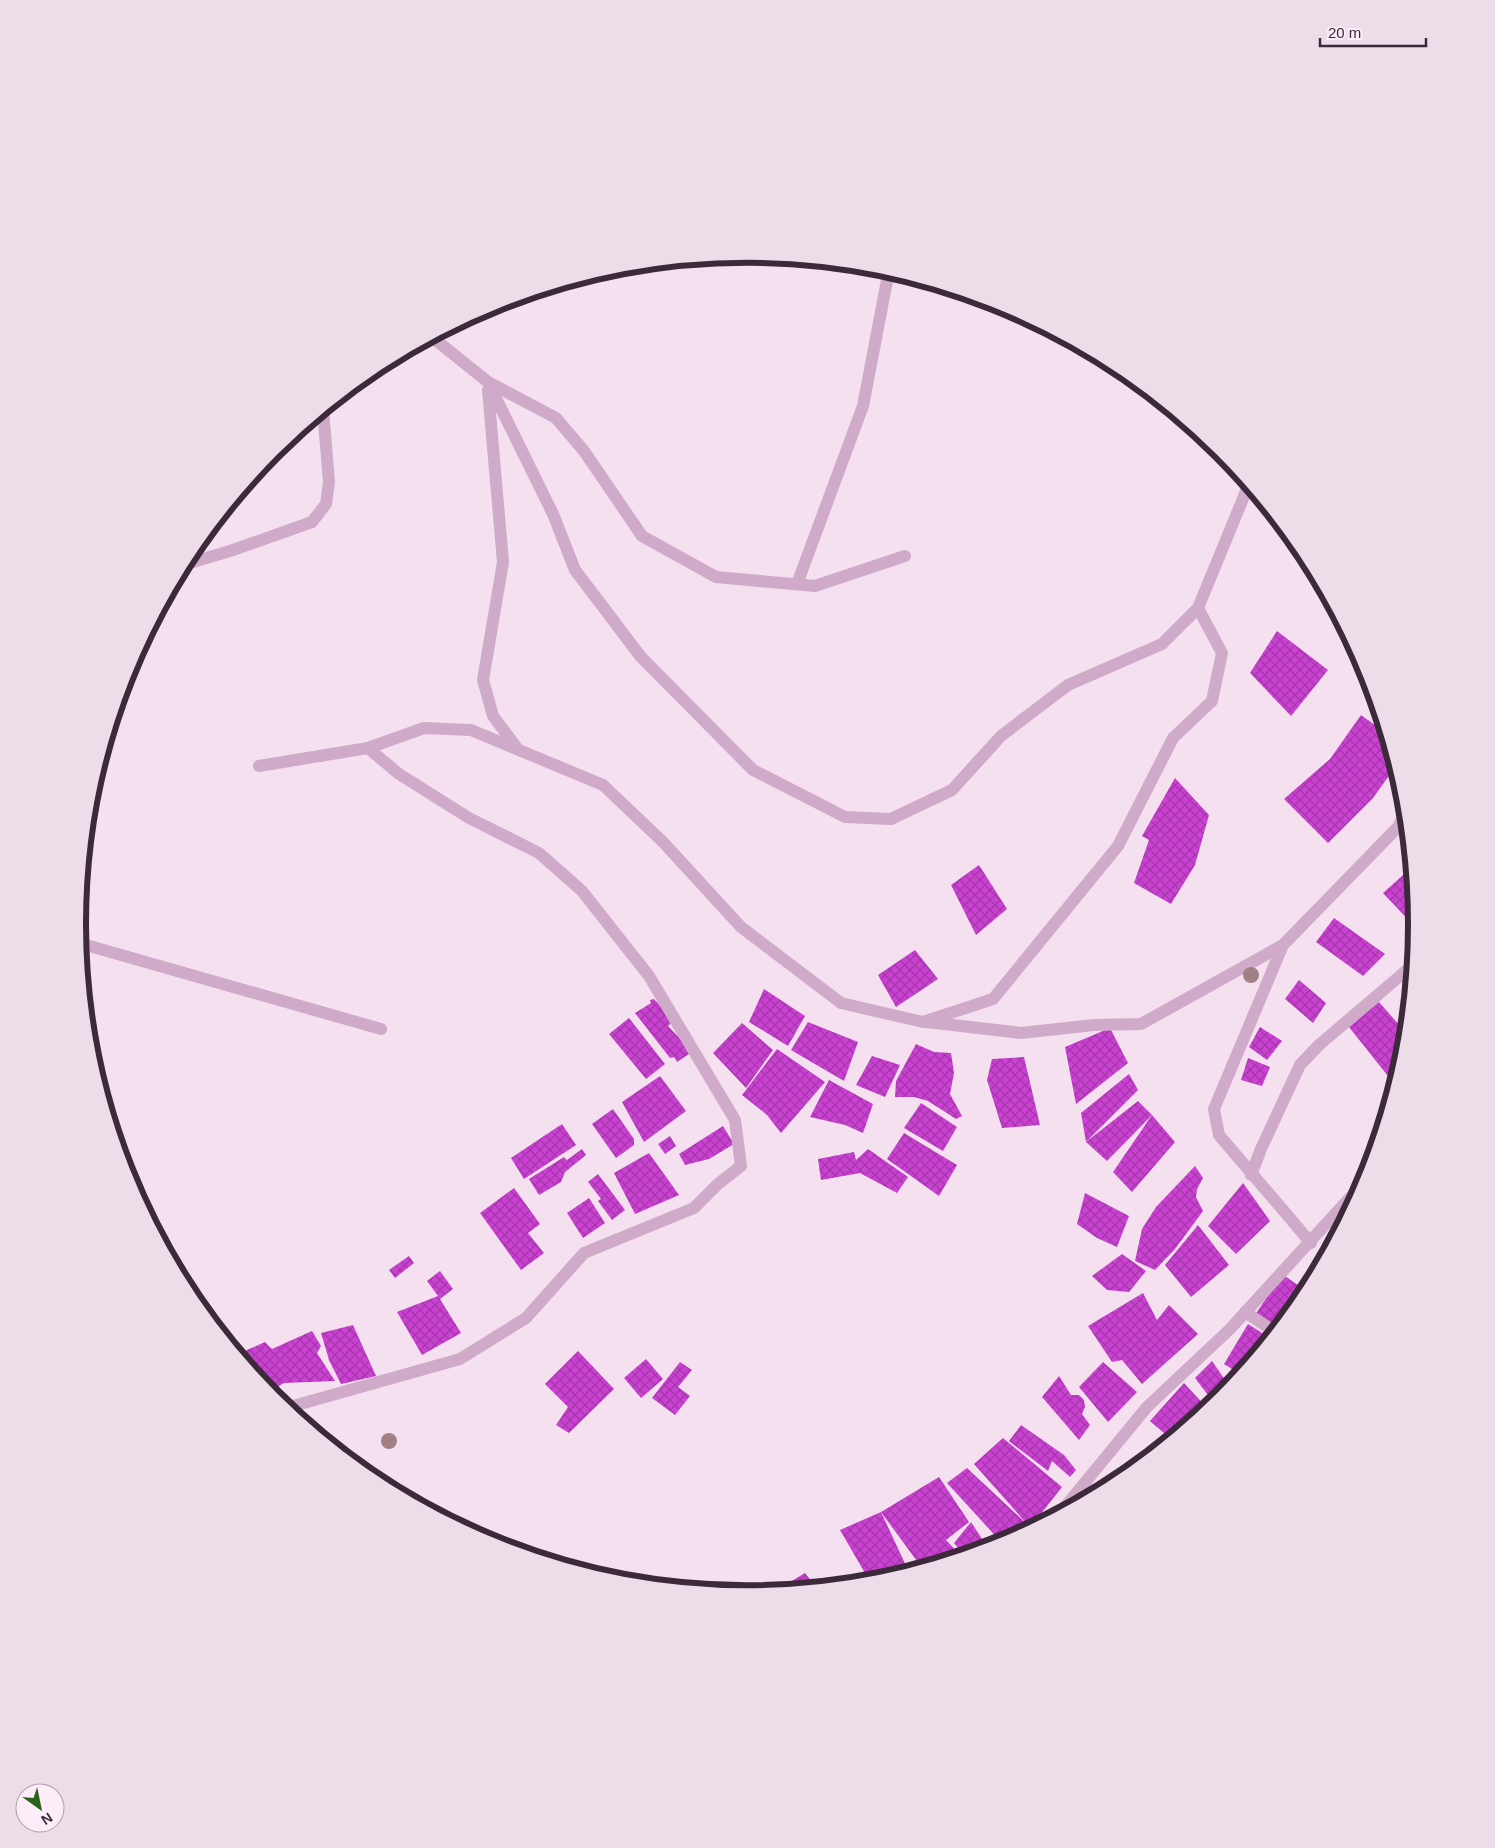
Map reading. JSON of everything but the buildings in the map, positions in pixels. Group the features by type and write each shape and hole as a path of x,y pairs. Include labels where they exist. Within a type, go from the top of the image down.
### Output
{"street":[{"path":"797,584 863,406 888,278"},
{"path":"437,341 488,382 556,418 584,451 642,536 716,577 815,586 905,556"},
{"path":"488,382 553,514 575,570 641,657 753,770 845,817 891,819 952,790 1001,736 1068,685 1162,644 1198,608 1247,490"},
{"path":"488,382 503,562 483,680 493,716 518,750"},
{"path":"195,562 312,522 326,504 329,482 324,417"},
{"path":"923,1022 993,999 1118,846 1173,738 1212,701 1222,654 1198,608"},
{"path":"259,766 368,748 424,728 471,730 603,785 663,842 741,927 841,1003 923,1022 1020,1033 1094,1025 1141,1024 1283,945 1398,827 1400,822"},
{"path":"295,1406 460,1360 526,1318 584,1253 694,1208 718,1184 741,1166 735,1120 649,976 582,890 539,854 468,818 399,774 368,748"},
{"path":"1283,945 1214,1109 1219,1135 1251,1175 1311,1243"},
{"path":"87,946 381,1029"},
{"path":"1251,1175 1260,1149 1300,1066 1319,1045 1407,970"},
{"path":"1070,1501 1148,1407 1230,1329 1347,1201"},
{"path":"1245,1312 1270,1329"}]}
